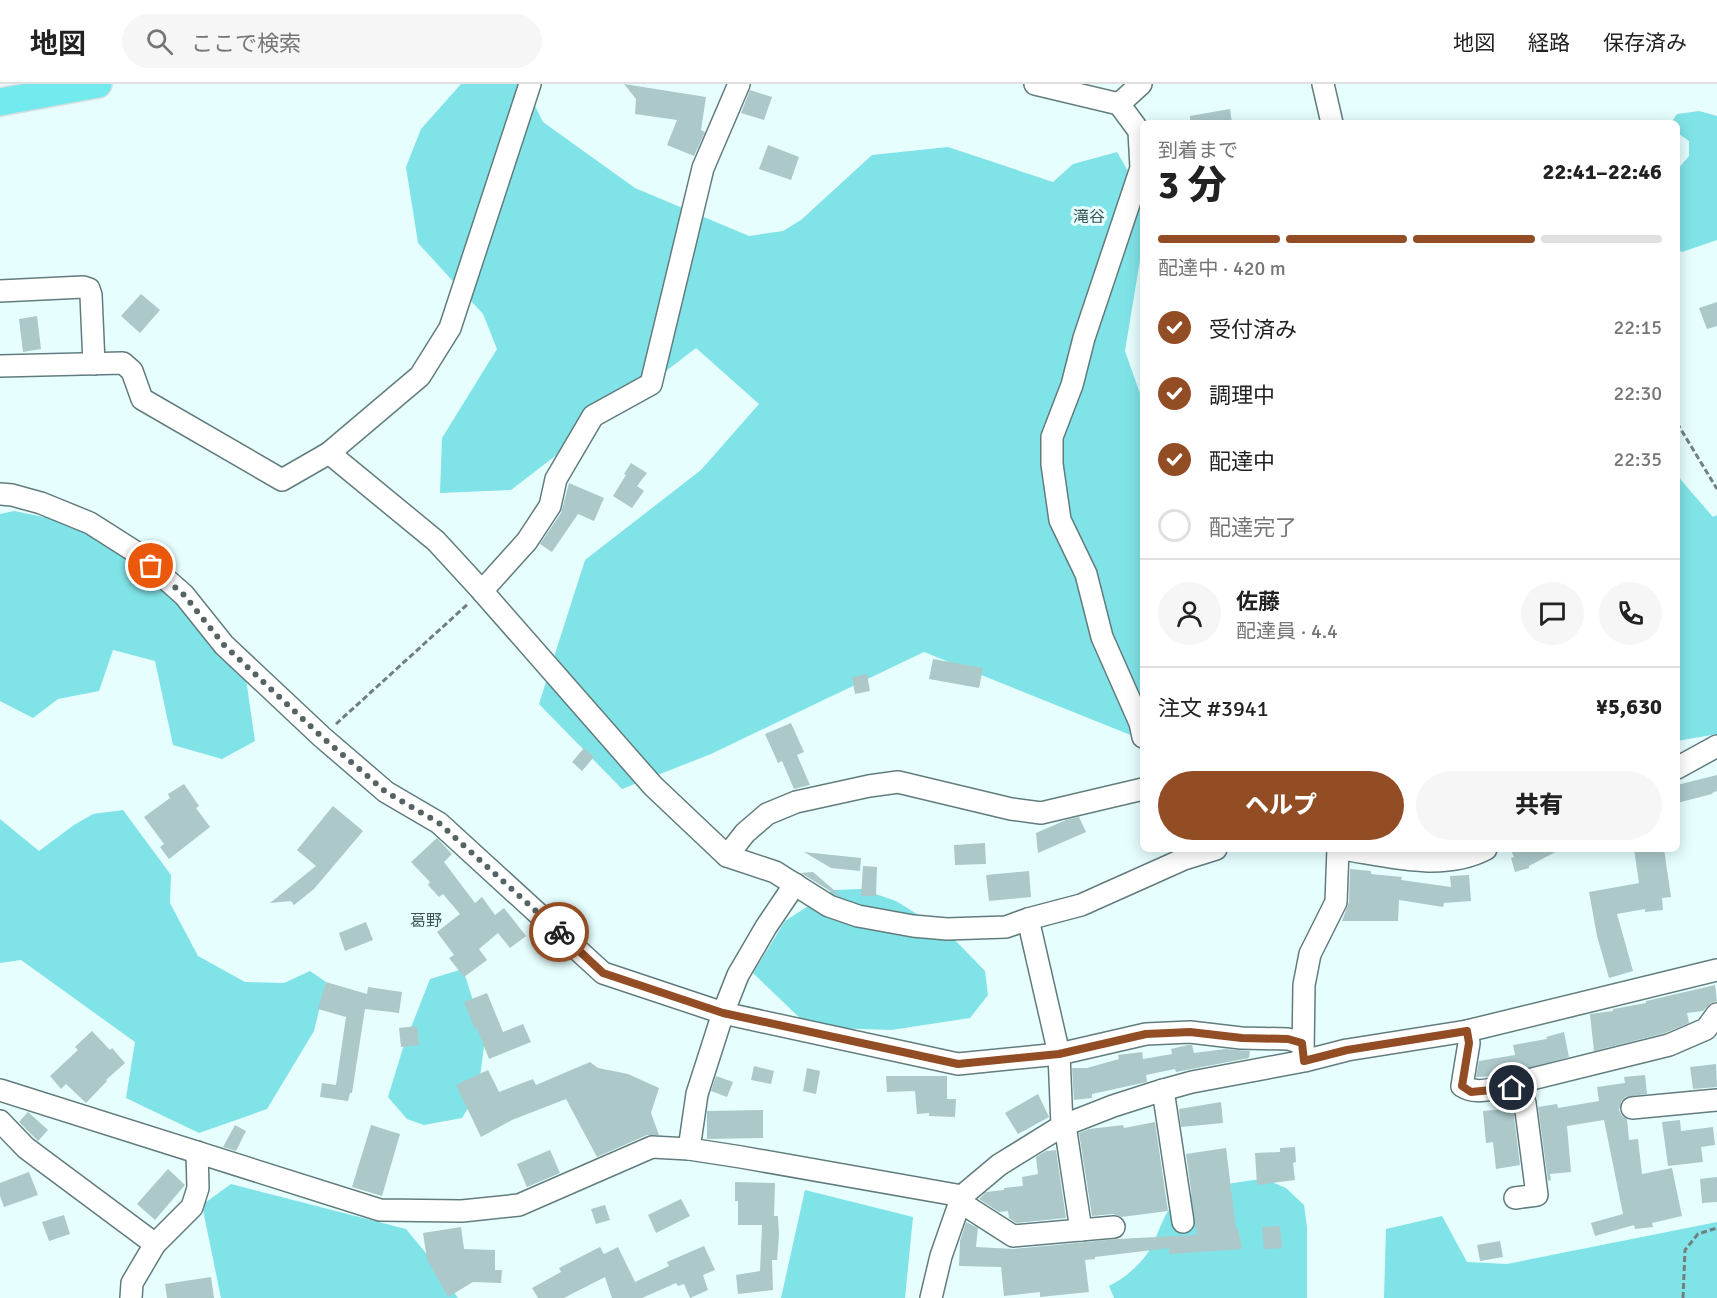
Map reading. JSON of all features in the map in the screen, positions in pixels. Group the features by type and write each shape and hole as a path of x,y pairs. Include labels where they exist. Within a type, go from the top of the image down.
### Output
{"main road":[{"path":"0,102 98,84"}],"street":[{"path":"0,366 123,363 132,371 142,399 282,480 329,453 420,376 450,328 530,84"},
{"path":"482,591 527,541 550,506 555,478 593,416 651,384 703,168 739,84"},
{"path":"1035,84 1119,104 1139,131 1140,143"},
{"path":"1119,104 1141,84"},
{"path":"1323,84 1331,120"},
{"path":"1140,174 1084,338 1072,385 1052,437 1060,520 1086,574 1102,637 1140,723"},
{"path":"0,291 83,287 89,289 94,364"},
{"path":"329,453 436,541 653,786 728,856 775,872 829,906 858,916 913,926 979,929 1006,927 1081,905 1192,852"},
{"path":"0,494 41,503 90,523 134,551 184,595 224,645 322,737 386,792 439,823 603,973 723,1013 958,1064 1059,1054 1157,1033 1190,1032 1242,1038 1288,1039 1303,1052"},
{"path":"1680,766 1717,746"},
{"path":"728,856 745,833 767,814 796,802 869,786 898,782 1000,807 1041,813 1140,790"},
{"path":"1303,1052 1304,985 1310,954 1336,902 1340,852"},
{"path":"1361,852 1441,861 1460,859 1478,852"},
{"path":"689,1149 697,1094 723,1013 738,975 795,884"},
{"path":"1028,919 1059,1054 1064,1126 1081,1230"},
{"path":"930,1298 941,1256 961,1199 999,1166 1064,1126 1113,1106 1163,1090 1303,1052 1347,1050 1467,1031 1717,969"},
{"path":"1467,1031 1469,1043 1462,1086 1471,1092 1512,1088 1520,1082 1669,1045 1706,1029 1717,1014"},
{"path":"1512,1088 1519,1093 1525,1103 1537,1195 1515,1198"},
{"path":"0,1090 380,1210 462,1211 519,1205 652,1147 689,1149 741,1157 961,1199 1013,1236 1114,1227"},
{"path":"1163,1090 1183,1222"},
{"path":"1632,1108 1717,1100"},
{"path":"0,1121 26,1148 155,1244"},
{"path":"131,1298 132,1283 155,1244 192,1208 198,1188 197,1152"}],"path":[{"path":"1680,428 1717,489"},
{"path":"322,737 482,591"},
{"path":"1683,1298 1685,1250 1698,1234 1717,1228"}],"shaded area":[{"path":"461,84 524,84 543,122 635,188 749,236 783,231 801,220 872,155 948,147 1053,182 1073,164 1117,152 1140,192 1140,260 1125,351 1140,394 1140,739 924,652 711,754 622,789 539,704 585,560 701,470 759,404 696,348 511,490 440,493 442,438 497,349 483,314 418,243 406,167 421,129"},
{"path":"1699,111 1717,116 1717,240 1682,252 1680,251 1680,166 1689,156 1689,141 1680,135 1680,120 1673,120 1677,114"},
{"path":"1680,478 1713,517 1717,515 1717,734 1680,740"},
{"path":"14,511 98,528 154,573 202,635 246,679 255,741 222,759 173,745 155,661 113,650 99,691 58,699 33,718 0,701 0,514"},
{"path":"123,810 171,875 170,903 198,956 245,982 284,983 310,971 326,982 314,1031 267,1109 199,1133 126,1098 135,1042 21,960 0,963 0,819 39,851 93,814"},
{"path":"861,889 896,901 949,934 985,971 988,995 970,1018 891,1030 833,1028 803,1021 753,973 785,921 833,890"},
{"path":"463,969 485,1039 478,1092 462,1118 424,1125 407,1119 388,1097 403,1048 430,979"},
{"path":"1265,1179 1286,1188 1304,1205 1307,1227 1307,1298 1114,1298 1109,1286 1120,1280 1143,1259 1167,1213 1177,1201 1214,1187"},
{"path":"231,1184 406,1229 458,1298 221,1298 202,1205"},
{"path":"805,1190 913,1217 905,1298 781,1298"},
{"path":"1442,1216 1467,1262 1507,1264 1717,1222 1717,1298 1384,1298 1386,1229"}],"building":[{"path":"624,84 706,97 701,130 705,132 694,156 667,145 677,120 635,114 636,99"},
{"path":"750,90 772,97 764,120 741,113"},
{"path":"1230,109 1232,120 1190,120 1190,116"},
{"path":"768,145 799,157 791,180 759,169"},
{"path":"141,294 160,310 140,333 121,316"},
{"path":"1717,302 1717,326 1707,329 1699,308"},
{"path":"37,316 41,349 23,352 19,319"},
{"path":"631,463 647,473 637,486 644,491 632,508 613,496"},
{"path":"569,483 604,498 594,521 578,514 552,552 540,544 561,513"},
{"path":"933,659 983,668 979,688 929,679"},
{"path":"867,674 870,691 855,694 852,677"},
{"path":"791,723 804,752 797,755 810,785 794,789 782,761 778,763 765,734"},
{"path":"584,748 594,757 582,771 572,762"},
{"path":"1717,775 1717,791 1680,802 1680,784"},
{"path":"184,784 199,806 196,808 210,827 169,859 160,847 164,844 144,817 170,798 168,794"},
{"path":"333,806 363,831 314,889 294,905 291,901 270,903 316,866 297,850"},
{"path":"1079,817 1086,832 1038,853 1036,833"},
{"path":"437,838 452,854 444,862 475,903 482,897 495,915 504,908 526,936 510,948 498,933 479,949 487,960 464,977 449,958 454,955 437,932 460,914 443,894 439,897 428,885 430,882 411,862"},
{"path":"985,843 986,864 955,865 954,845"},
{"path":"804,852 861,858 860,871 831,868"},
{"path":"1512,852 1555,852 1529,868 1515,872 1511,858 1514,857"},
{"path":"1634,852 1664,852 1671,897 1662,898 1663,910 1645,912 1645,909 1617,914 1633,971 1609,978 1597,936 1589,892 1639,883"},
{"path":"863,866 877,867 876,896 861,896"},
{"path":"1350,869 1402,877 1401,880 1451,887 1450,876 1469,875 1471,901 1444,903 1443,907 1399,900 1398,921 1342,921 1349,902"},
{"path":"1029,871 1031,897 989,901 986,875"},
{"path":"813,872 842,897 801,873"},
{"path":"366,922 373,940 345,951 339,933"},
{"path":"326,982 367,994 368,987 402,992 399,1013 365,1009 352,1093 348,1101 320,1097 322,1083 336,1085 346,1017 318,1009"},
{"path":"1715,985 1717,1001 1711,1003 1703,1011 1687,1013 1689,1023 1665,1033 1594,1051 1590,1014 1613,1011 1613,1009"},
{"path":"487,993 503,1032 523,1024 531,1042 489,1059 464,1002"},
{"path":"417,1026 419,1045 401,1047 399,1028"},
{"path":"92,1031 125,1063 86,1103 66,1084 61,1089 50,1076 78,1050 75,1047"},
{"path":"1564,1032 1569,1057 1500,1076 1476,1077 1479,1061 1515,1055 1513,1045 1547,1039 1546,1037"},
{"path":"1192,1045 1194,1053 1225,1049 1250,1051 1249,1058 1176,1072 1175,1069 1146,1075 1147,1082 1092,1094 1092,1098 1074,1100 1072,1068 1087,1068 1119,1059 1118,1055 1142,1052 1143,1059 1172,1054 1171,1049"},
{"path":"590,1062 598,1068 628,1074 659,1088 651,1113 659,1135 647,1135 597,1157 566,1099 512,1120 481,1137 456,1085 488,1070 499,1092 533,1079 536,1085"},
{"path":"1716,1064 1717,1087 1693,1089 1690,1067"},
{"path":"754,1066 774,1071 771,1084 751,1080"},
{"path":"807,1068 820,1071 816,1094 803,1091"},
{"path":"1645,1075 1647,1094 1625,1097 1619,1110 1627,1119 1629,1140 1638,1139 1642,1174 1672,1168 1682,1216 1652,1223 1653,1227 1635,1229 1634,1225 1595,1236 1591,1223 1623,1214 1604,1120 1567,1126 1571,1172 1550,1174 1551,1180 1548,1181 1538,1107 1557,1104 1558,1108 1599,1101 1597,1087 1625,1083 1624,1077"},
{"path":"716,1076 733,1082 727,1097 711,1091"},
{"path":"886,1076 947,1076 947,1099 956,1099 955,1117 929,1116 929,1113 917,1114 915,1091 887,1092"},
{"path":"1038,1094 1049,1117 1018,1134 1005,1113"},
{"path":"1221,1102 1223,1123 1181,1127 1179,1109"},
{"path":"1513,1108 1520,1165 1496,1169 1493,1142 1486,1143 1483,1111"},
{"path":"763,1110 763,1138 707,1139 707,1111"},
{"path":"28,1112 48,1130 38,1141 19,1122"},
{"path":"1680,1120 1681,1131 1713,1127 1715,1145 1701,1147 1703,1162 1668,1166 1662,1122"},
{"path":"1155,1122 1168,1211 1121,1217 1113,1214 1092,1216 1079,1133 1089,1129 1123,1125 1124,1128"},
{"path":"235,1125 246,1131 236,1151 223,1147"},
{"path":"371,1125 400,1134 382,1196 352,1187"},
{"path":"1295,1147 1296,1162 1293,1163 1295,1180 1257,1185 1255,1153 1280,1152 1280,1148"},
{"path":"1226,1148 1236,1229 1238,1229 1242,1249 1169,1254 1169,1248 1095,1257 1095,1259 1085,1260 1089,1292 1040,1297 1040,1292 1004,1296 1001,1267 959,1266 960,1241 966,1222 978,1228 976,1247 1014,1249 1117,1239 1197,1235 1186,1154"},
{"path":"550,1150 560,1173 527,1187 517,1164"},
{"path":"1056,1150 1066,1218 1016,1223 1009,1218 1008,1211 999,1212 979,1199 986,1192 1023,1186 1022,1177 1038,1174 1036,1157 1046,1151"},
{"path":"168,1169 185,1185 155,1220 137,1204"},
{"path":"29,1172 38,1195 4,1207 0,1196 0,1183"},
{"path":"1717,1177 1717,1202 1702,1203 1700,1179"},
{"path":"735,1182 775,1183 774,1216 778,1216 779,1235 777,1260 772,1260 773,1290 738,1294 736,1275 760,1271 762,1225 738,1225"},
{"path":"681,1199 690,1216 656,1233 648,1215"},
{"path":"605,1205 610,1220 596,1224 591,1209"},
{"path":"64,1215 70,1234 49,1241 42,1222"},
{"path":"1280,1226 1282,1248 1264,1249 1262,1227"},
{"path":"461,1227 464,1249 495,1250 495,1270 502,1270 501,1283 473,1282 448,1297 427,1259 423,1233"},
{"path":"1500,1241 1503,1257 1480,1261 1477,1245"},
{"path":"704,1246 715,1270 703,1275 708,1290 690,1298 684,1284 678,1286 676,1283 642,1298 612,1298 605,1277 564,1298 538,1298 532,1288 561,1272 559,1268 600,1247 604,1254 618,1247 635,1282 669,1266 667,1262"},
{"path":"211,1277 214,1298 167,1298 165,1284"}],"way so far":[{"path":"151,566 184,595 224,645 322,737 386,792 439,823 559,932"}],"district":[{"name":"滝谷","path":"1089,216"},
{"name":"葛野","path":"426,920"}],"route":[{"path":"559,932 603,973 723,1013 958,1064 1059,1054 1146,1034 1190,1032 1242,1038 1288,1039 1302,1043 1304,1061 1347,1050 1467,1031 1469,1043 1462,1086 1471,1092 1512,1088"}]}
